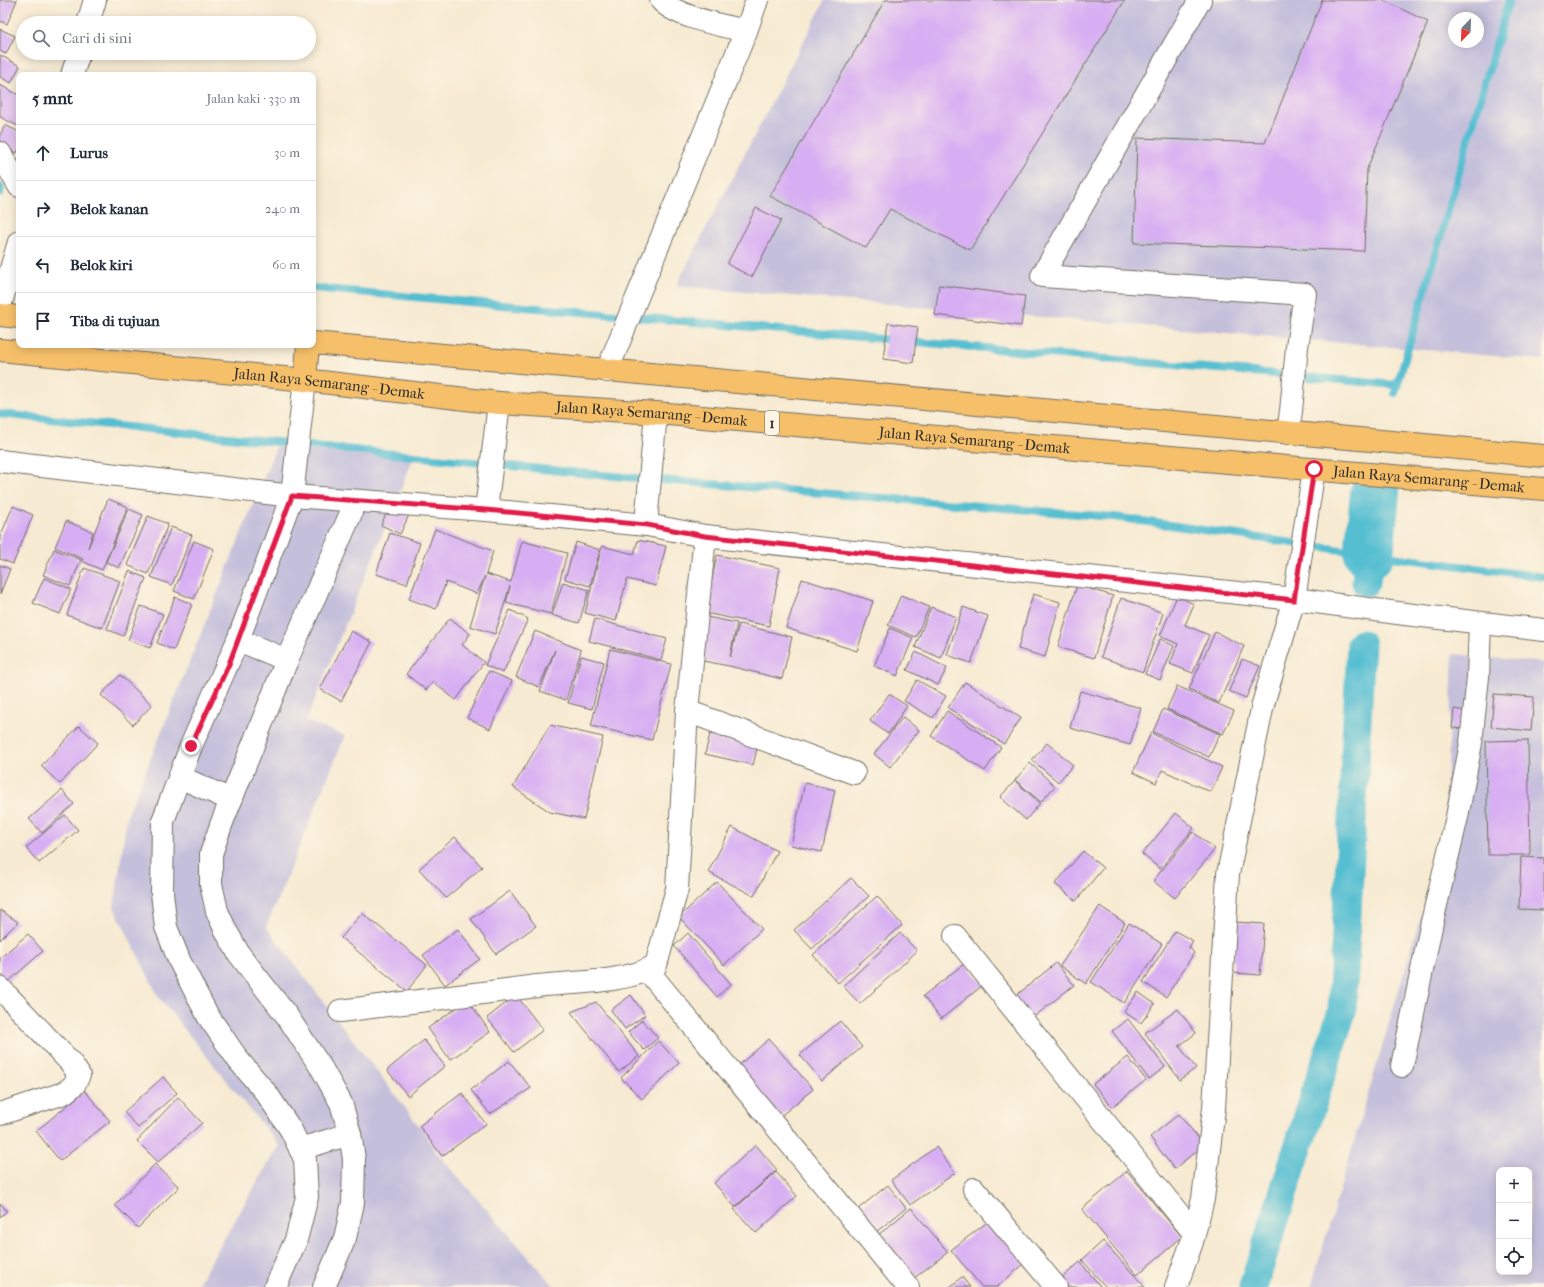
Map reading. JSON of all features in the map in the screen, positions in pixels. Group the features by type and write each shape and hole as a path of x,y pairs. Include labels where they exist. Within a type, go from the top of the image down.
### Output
{"highway":[{"path":"0,315 16,316"},
{"path":"316,343 1544,456"},
{"path":"304,389 308,348"},
{"name":"Jalan Raya Semarang - Demak","path":"0,350 304,389 498,411 656,413 1544,489"}],"street":[{"path":"90,16 95,0"},
{"path":"661,0 664,4 684,13 707,21 746,31"},
{"path":"607,371 746,31 757,0"},
{"path":"1200,0 1042,276 1305,294 1297,348 1292,411 1288,433"},
{"path":"73,72 77,60"},
{"path":"0,153 16,181"},
{"path":"0,306 16,252"},
{"path":"275,1287 296,1240 307,1197 305,1159 291,1130 267,1094 239,1061 208,1016 179,960 166,927 162,893 163,822 191,746 238,640 292,496 296,472 304,389"},
{"path":"486,500 498,411"},
{"path":"647,519 656,413"},
{"path":"0,463 292,496 486,500 647,519 705,536 1295,592 1480,623 1544,630"},
{"path":"1176,1287 1194,1233 1203,1199 1214,1108 1228,874 1263,704 1295,592 1314,469"},
{"path":"324,1287 345,1238 353,1203 354,1159 350,1134 341,1103 322,1069 287,1016 239,954 226,931 217,911 211,884 211,854 287,660 351,513"},
{"path":"340,1011 538,986 610,979 648,971 656,965 677,889 687,711 705,536"},
{"path":"1402,1066 1432,922 1457,817 1471,743 1478,677 1480,623"},
{"path":"238,640 287,660"},
{"path":"687,711 854,773"},
{"path":"180,777 231,800"},
{"path":"955,936 1194,1233"},
{"path":"648,971 908,1287"},
{"path":"0,988 71,1064 79,1075 74,1085 64,1093 0,1114"},
{"path":"300,1149 350,1134"},
{"path":"974,1190 1056,1287"}],"shaded area":[{"path":"825,0 1544,0 1544,360 676,286"},
{"path":"276,447 413,459 306,721 345,736 266,927 419,1126 436,1152 555,1287 196,1287 279,1145 159,998 114,907 127,817"},
{"path":"1453,654 1544,663 1544,1287 1311,1287 1445,834"}],"building":[{"path":"0,0 17,0 7,24 0,21"},
{"path":"885,0 1125,0 970,250 890,209 866,248 770,196"},
{"path":"1322,0 1383,0 1428,22 1367,169 1364,251 1134,243 1137,138 1265,143"},
{"path":"0,29 15,36 6,54 0,51"},
{"path":"0,55 20,66 11,83 0,77"},
{"path":"0,85 16,93 16,125 0,117"},
{"path":"5,125 16,130 16,153 0,145 0,135"},
{"path":"756,208 781,220 752,277 727,264"},
{"path":"939,285 1025,296 1021,326 935,315"},
{"path":"888,323 918,327 913,363 883,359"},
{"path":"108,499 128,507 102,570 82,561 83,559 55,547 66,521 93,532 88,548"},
{"path":"13,506 33,515 13,564 0,559 0,537"},
{"path":"389,507 409,515 400,534 381,525"},
{"path":"129,509 143,515 119,568 106,562"},
{"path":"148,516 168,524 148,574 127,565"},
{"path":"171,527 192,535 172,585 151,577"},
{"path":"435,529 493,551 486,574 511,582 522,541 567,553 551,614 506,603 510,586 495,634 470,626 485,576 477,594 446,582 436,609 409,599"},
{"path":"390,533 420,543 407,584 376,574"},
{"path":"638,540 666,546 656,586 627,579 616,621 585,613 602,546 634,554"},
{"path":"194,541 214,549 194,599 174,591"},
{"path":"576,542 600,550 590,586 565,579"},
{"path":"54,549 81,560 70,586 43,575"},
{"path":"717,555 780,568 769,626 705,613"},
{"path":"0,565 10,569 0,594"},
{"path":"84,568 120,581 102,628 67,615"},
{"path":"129,571 146,578 123,636 107,629"},
{"path":"44,578 71,589 60,614 33,603"},
{"path":"802,579 873,601 857,651 786,628"},
{"path":"563,582 589,590 579,623 552,615"},
{"path":"1077,585 1113,596 1094,658 1058,647"},
{"path":"1033,594 1060,602 1045,657 1018,649"},
{"path":"901,595 929,607 916,637 888,625"},
{"path":"1177,596 1194,604 1185,625 1209,635 1193,673 1170,664 1178,644 1160,636"},
{"path":"175,597 192,604 174,650 157,643"},
{"path":"1121,598 1163,613 1143,672 1101,657"},
{"path":"141,606 163,614 150,648 128,640"},
{"path":"931,607 956,617 941,658 915,647"},
{"path":"963,607 988,616 971,663 947,655"},
{"path":"510,610 528,619 503,673 485,665"},
{"path":"707,617 737,623 730,657 739,624 792,637 782,679 698,660"},
{"path":"450,618 470,634 462,645 484,662 456,700 433,682 426,690 406,674"},
{"path":"595,619 667,639 661,660 589,641"},
{"path":"890,628 913,638 897,676 874,666"},
{"path":"351,631 372,642 341,701 320,689"},
{"path":"535,631 581,650 566,700 540,691 555,650 539,687 516,677"},
{"path":"1215,632 1244,646 1219,703 1189,689"},
{"path":"1160,639 1174,646 1160,680 1145,674"},
{"path":"610,649 671,664 652,740 591,726"},
{"path":"916,652 947,668 938,685 907,670"},
{"path":"581,656 604,662 592,709 568,703"},
{"path":"1242,659 1260,666 1246,698 1229,691"},
{"path":"489,671 512,681 490,729 467,718"},
{"path":"120,675 152,705 133,725 101,695"},
{"path":"917,680 946,696 933,718 904,701"},
{"path":"965,682 1021,718 1004,744 948,708"},
{"path":"1177,686 1234,711 1223,734 1167,709"},
{"path":"1080,691 1141,708 1130,745 1070,728"},
{"path":"889,694 907,706 888,734 870,721"},
{"path":"1494,694 1534,697 1531,731 1491,727"},
{"path":"1163,709 1220,734 1209,757 1153,732"},
{"path":"1454,709 1465,711 1464,729 1452,728"},
{"path":"947,711 1001,747 985,771 931,736"},
{"path":"903,717 919,730 890,767 874,754"},
{"path":"550,725 603,737 584,819 550,812 513,787"},
{"path":"79,726 98,743 60,784 41,766"},
{"path":"1151,733 1222,767 1211,792 1162,770 1156,783 1133,772"},
{"path":"710,734 758,745 753,765 705,754"},
{"path":"1528,740 1530,855 1488,855 1486,741"},
{"path":"1047,743 1073,765 1058,782 1032,760"},
{"path":"1030,763 1055,786 1041,802 1015,780"},
{"path":"1015,781 1040,803 1026,820 1000,797"},
{"path":"805,783 835,790 822,852 791,845"},
{"path":"62,790 74,804 42,833 29,819"},
{"path":"1176,813 1194,828 1160,869 1142,854"},
{"path":"65,815 78,830 39,863 26,848"},
{"path":"732,827 777,851 754,896 708,872"},
{"path":"1193,832 1215,849 1175,898 1153,881"},
{"path":"455,837 482,867 446,898 419,869"},
{"path":"1083,851 1103,868 1076,901 1055,884"},
{"path":"1521,857 1544,858 1544,910 1519,909"},
{"path":"851,878 869,896 812,949 794,930"},
{"path":"717,882 762,929 724,965 679,917"},
{"path":"510,891 536,926 496,954 471,919"},
{"path":"877,896 902,925 838,983 813,955"},
{"path":"1100,906 1125,923 1086,984 1060,966"},
{"path":"0,910 18,922 0,940"},
{"path":"362,913 427,965 407,991 341,938"},
{"path":"1236,922 1264,924 1260,975 1233,973"},
{"path":"1129,923 1162,944 1124,1003 1091,982"},
{"path":"458,929 480,959 445,985 423,955"},
{"path":"1175,931 1193,941 1189,947 1194,953 1166,997 1143,982"},
{"path":"688,933 731,984 717,997 674,946"},
{"path":"900,933 917,951 860,1004 843,986"},
{"path":"28,934 43,951 8,982 0,973 0,958"},
{"path":"965,963 983,985 941,1019 923,996"},
{"path":"1056,963 1074,985 1030,1020 1012,999"},
{"path":"1138,992 1155,1004 1141,1023 1124,1012"},
{"path":"516,995 543,1030 514,1052 487,1018"},
{"path":"631,995 645,1015 625,1029 611,1010"},
{"path":"468,1000 490,1032 450,1060 428,1028"},
{"path":"596,1002 639,1056 619,1072 571,1012"},
{"path":"1178,1009 1196,1033 1179,1046 1196,1068 1180,1080 1145,1033"},
{"path":"1128,1019 1165,1067 1149,1079 1112,1031"},
{"path":"642,1020 658,1038 644,1050 628,1032"},
{"path":"840,1021 862,1047 822,1081 800,1055"},
{"path":"769,1039 813,1089 776,1120 733,1070"},
{"path":"424,1040 445,1066 408,1096 387,1070"},
{"path":"658,1041 679,1063 642,1099 621,1078"},
{"path":"1128,1057 1146,1080 1112,1107 1093,1084"},
{"path":"509,1061 531,1088 490,1114 471,1090"},
{"path":"163,1077 177,1093 138,1128 124,1112"},
{"path":"85,1091 110,1121 60,1161 36,1131"},
{"path":"462,1093 486,1124 442,1156 419,1126"},
{"path":"178,1097 202,1123 158,1162 137,1141"},
{"path":"1179,1114 1204,1145 1174,1169 1150,1137"},
{"path":"756,1145 777,1170 735,1207 714,1183"},
{"path":"936,1147 955,1173 910,1205 891,1180"},
{"path":"155,1164 179,1187 138,1228 115,1205"},
{"path":"1127,1171 1182,1237 1137,1275 1082,1209"},
{"path":"776,1172 797,1196 756,1233 734,1209"},
{"path":"888,1185 906,1208 871,1236 853,1213"},
{"path":"0,1203 7,1211 0,1217"},
{"path":"911,1208 948,1252 909,1282 872,1240"},
{"path":"990,1220 1025,1263 997,1287 982,1287 951,1250"},
{"path":"1103,1241 1145,1287 1106,1287 1082,1260"},
{"path":"1080,1262 1101,1287 1058,1287 1055,1284"},
{"path":"962,1277 970,1287 950,1287"}],"waterway":[{"path":"1395,393 1509,0"},
{"path":"0,186 0,193"},
{"path":"316,288 1397,385"},
{"path":"0,414 601,475 1114,517 1369,554 1544,577"},
{"path":"1369,554 1375,493"},
{"path":"1366,582 1369,554"},
{"path":"1253,1287 1342,1011 1361,644"}],"route":[{"path":"191,746 229,664 292,496 486,510 647,525 705,536 1294,600 1314,469"}]}
